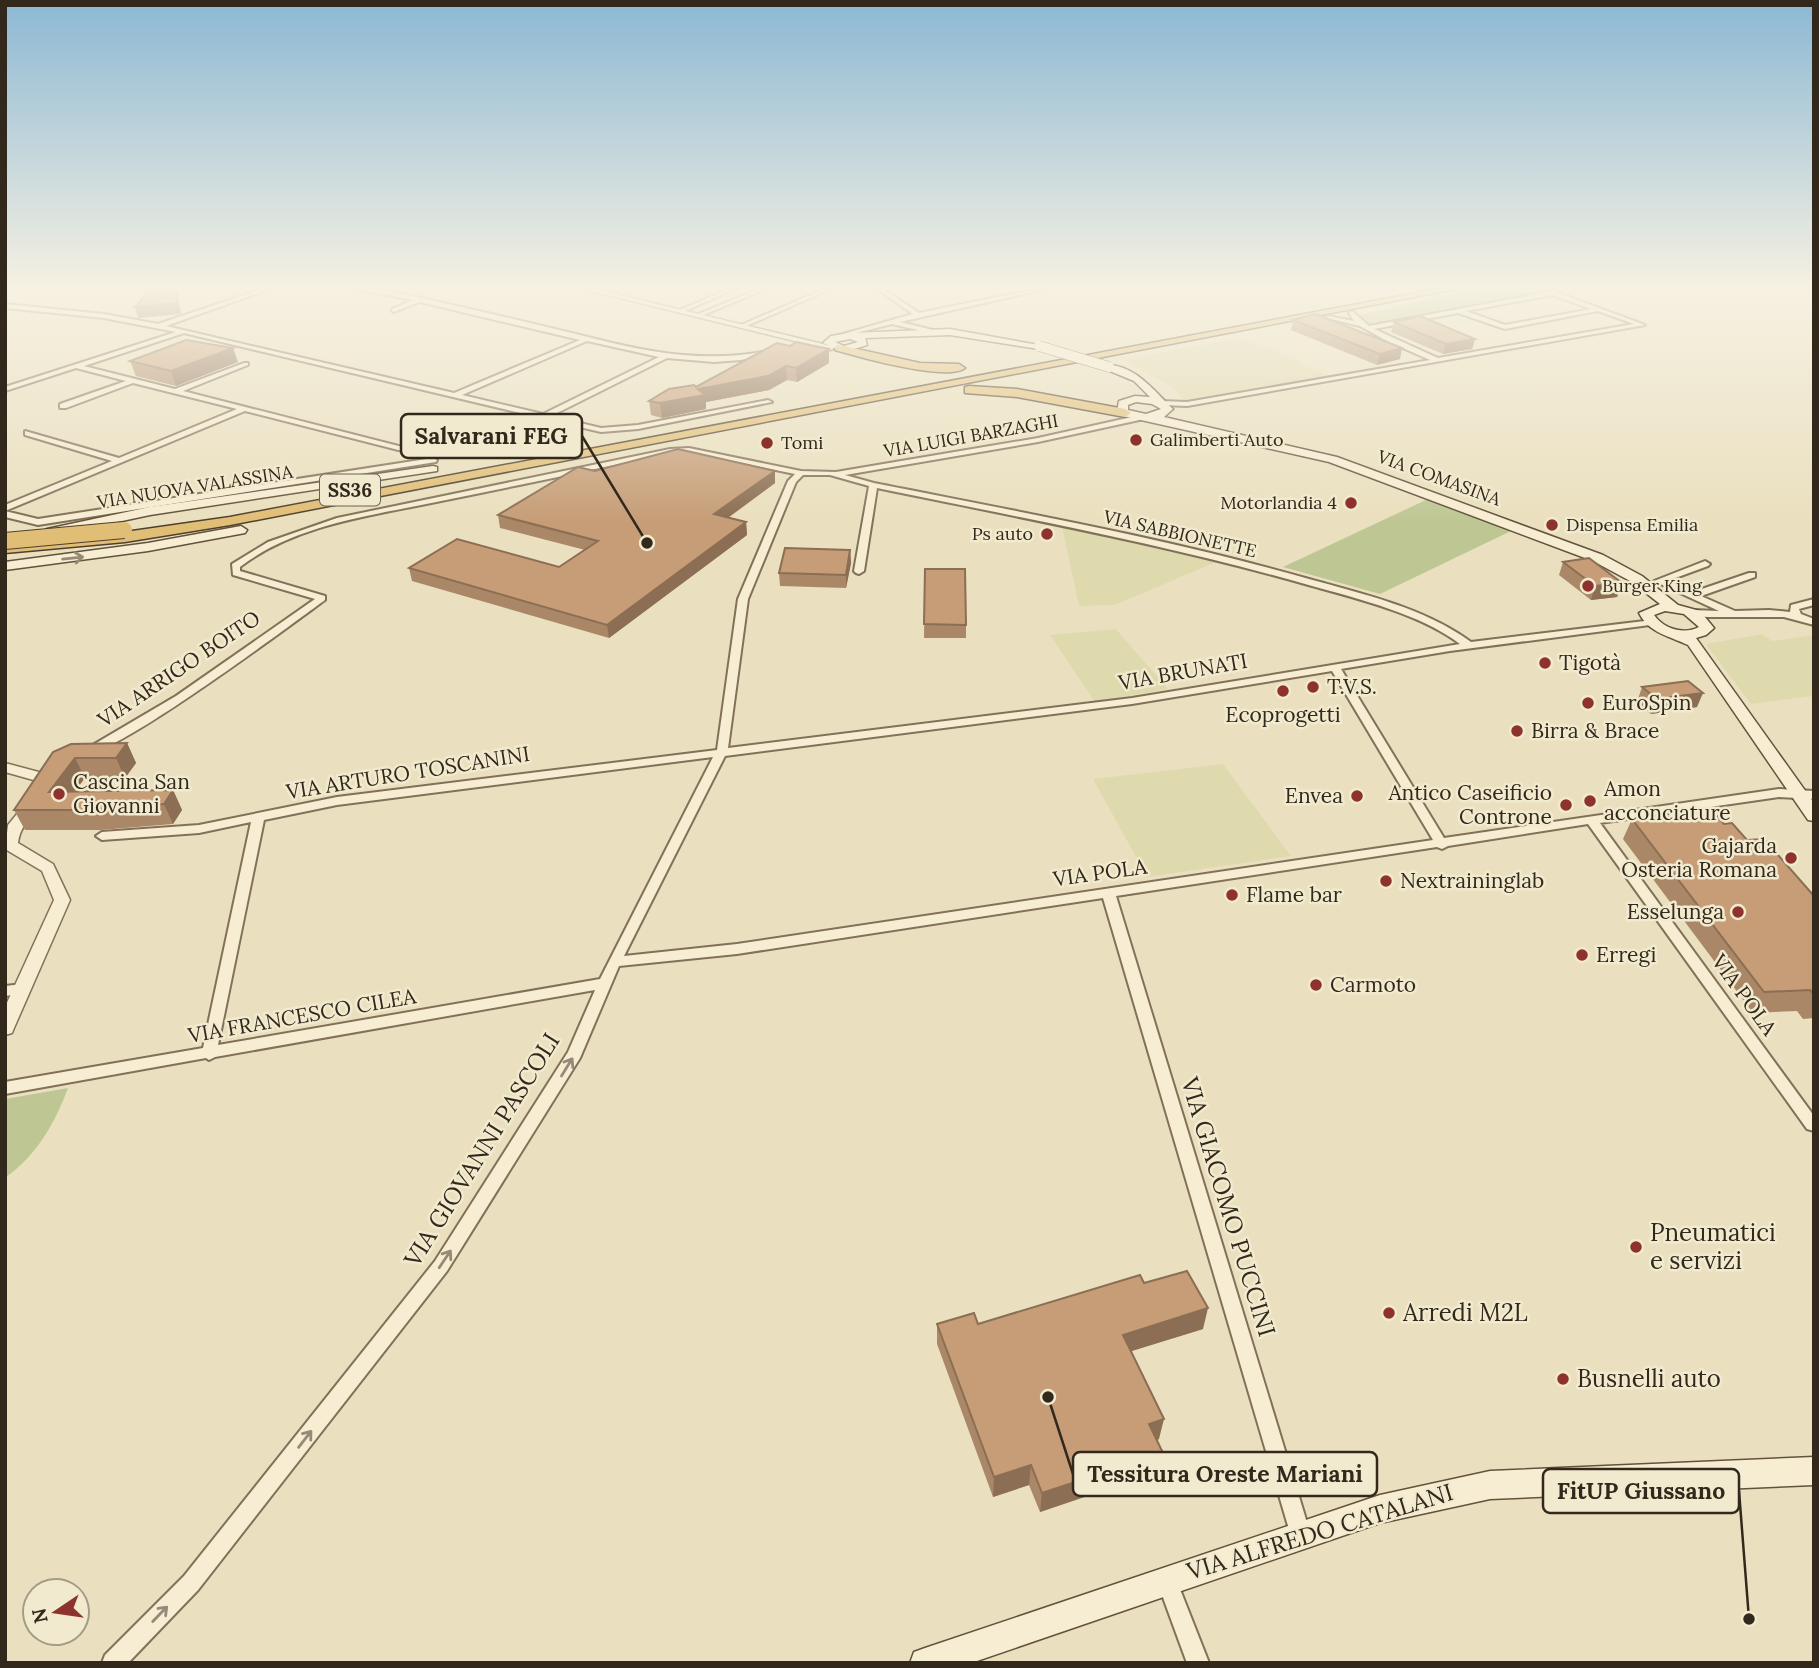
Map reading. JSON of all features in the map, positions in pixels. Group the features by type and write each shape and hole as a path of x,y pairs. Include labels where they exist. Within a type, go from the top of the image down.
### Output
{"highway":[{"path":"903,367 908,371 905,377 964,367"},
{"path":"922,367 959,368"},
{"name":"SS36","path":"241,530 688,425 997,367"},
{"name":"SS36","path":"5,544 124,530 727,426 1040,367"},
{"path":"727,426 1018,378"},
{"path":"950,391 986,390 1125,410"},
{"path":"688,425 835,391"},
{"name":"SS36","path":"433,469 569,452"},
{"name":"SS36","path":"5,544 41,546 178,530 569,452"}],"main road":[{"path":"1108,367 1138,379 1144,390 1125,410"},
{"name":"VIA COMASINA","path":"1138,379 1189,425"},
{"path":"1125,410 1165,406 1163,415 1146,417"},
{"name":"VIA COMASINA","path":"1125,410 1333,459 1598,558 1637,579 1666,605 1692,613 1706,624"},
{"name":"VIA NUOVA VALASSINA","path":"5,544 139,513 433,469"},
{"name":"SS36","path":"5,566 148,547 241,530"},
{"path":"1666,605 1649,610 1646,617 1650,622 1675,634 1693,638 1806,794 1814,816"},
{"path":"1693,638 1704,631 1706,624"},
{"name":"VIA ALFREDO CATALANI","path":"925,1663 1380,1509 1490,1485 1814,1471"}],"street":[{"path":"5,389 73,367"},
{"path":"79,367 417,455 449,452 490,443 644,367"},
{"path":"174,393 239,367"},
{"path":"332,367 611,430 768,402"},
{"path":"453,396 522,367"},
{"path":"1165,406 1410,367"},
{"path":"63,406 130,382"},
{"path":"5,508 242,410"},
{"name":"VIA LUIGI BARZAGHI","path":"830,473 864,470 1125,410"},
{"path":"28,433 120,461"},
{"name":"VIA SABBIONETTE","path":"236,573 234,566 245,557 305,530 340,520 670,451 689,450 801,473 830,473 869,484 1128,537 1257,567 1381,603 1454,635 1468,645"},
{"path":"5,514 29,522 43,522 389,469 429,461 449,452"},
{"path":"389,469 409,462 417,455"},
{"path":"859,571 869,484 860,476 864,470"},
{"name":"VIA GIOVANNI PASCOLI","path":"113,1663 191,1583 440,1266 575,1054 614,962 722,751 743,599 792,481 801,473"},
{"path":"1705,564 1659,581 1732,614"},
{"name":"VIA ARRIGO BOITO","path":"79,757 127,733 322,598 236,573"},
{"path":"1695,595 1752,575"},
{"path":"1796,615 1794,607 1814,602"},
{"path":"1692,613 1796,615 1814,622"},
{"path":"1706,624 1732,614"},
{"name":"VIA BRUNATI","path":"722,751 1132,701 1468,645 1650,622"},
{"path":"1334,666 1442,845"},
{"name":"VIA ARTURO TOSCANINI","path":"102,836 200,829 337,801 722,751"},
{"path":"5,767 49,772 43,790 11,828 7,837 10,845 43,861 52,871 62,900 14,990 5,1028"},
{"name":"VIA POLA","path":"614,962 737,949 1108,892 1442,845 1711,802 1779,793 1806,794"},
{"path":"209,1054 258,818"},
{"name":"VIA POLA","path":"1593,822 1812,1125"},
{"name":"VIA GIACOMO PUCCINI","path":"1108,892 1301,1536"},
{"name":"VIA FRANCESCO CILEA","path":"5,1088 605,984"},
{"path":"1166,1580 1198,1663"}],"shaded area":[{"path":"1135,367 1308,367 1332,377 1185,401 1174,388"},
{"path":"1062,527 1216,562 1115,605 1079,606"},
{"path":"1116,629 1168,689 1095,702 1050,635"},
{"path":"1762,634 1772,641 1814,635 1814,696 1751,704 1706,644"},
{"path":"1223,764 1291,856 1147,877 1093,779"}],"green space":[{"path":"1428,499 1511,531 1380,594 1283,567"},
{"path":"68,1088 44,1138 27,1159 5,1178 5,1099"}],"building":[{"path":"154,367 182,367 171,371"},
{"path":"733,367 784,367 768,376 698,389 705,395 660,403 649,401 669,389 694,385 696,387"},
{"path":"678,449 775,471 714,514 746,522 607,625 409,568 457,539 559,567 598,541 498,515 578,467 595,471"},
{"path":"785,548 850,550 846,575 779,573"},
{"path":"1589,558 1622,583 1595,586 1563,562"},
{"path":"925,569 965,569 966,625 924,624"},
{"path":"1688,681 1703,693 1657,699 1642,687"},
{"path":"127,743 116,758 75,758 49,792 173,790 164,804 91,810 14,810 53,752 71,744"},
{"name":"Esselunga","path":"1717,816 1724,824 1732,823 1747,840 1764,839 1814,896 1814,995 1810,990 1764,992 1632,819"},
{"path":"1187,1271 1208,1308 1123,1335 1164,1419 1149,1424 1163,1453 1042,1493 1031,1465 994,1477 937,1324 974,1313 978,1324 1140,1275 1144,1283"}],"place":[{"name":"Galimberti Auto","path":"1136,440"},
{"name":"Tomi","path":"767,443"},
{"name":"Motorlandia 4","path":"1351,503"},
{"name":"Dispensa Emilia","path":"1552,525"},
{"name":"Ps auto","path":"1047,534"},
{"name":"Salvarani FEG","path":"647,543"},
{"name":"Burger King","path":"1588,586"},
{"name":"Tigotà","path":"1545,663"},
{"name":"T.V.S.","path":"1313,687"},
{"name":"Ecoprogetti","path":"1283,691"},
{"name":"EuroSpin","path":"1588,703"},
{"name":"Birra & Brace","path":"1517,731"},
{"name":"Cascina San Giovanni","path":"59,794"},
{"name":"Envea","path":"1357,796"},
{"name":"Amon acconciature","path":"1590,801"},
{"name":"Antico Caseificio Controne","path":"1566,805"},
{"name":"Gajarda Osteria Romana","path":"1791,858"},
{"name":"Nextraininglab","path":"1386,881"},
{"name":"Flame bar","path":"1232,895"},
{"name":"Esselunga","path":"1738,912"},
{"name":"Erregi","path":"1582,955"},
{"name":"Carmoto","path":"1316,985"},
{"name":"Pneumatici e servizi","path":"1636,1247"},
{"name":"Arredi M2L","path":"1389,1313"},
{"name":"Busnelli auto","path":"1563,1379"},
{"name":"Tessitura Oreste Mariani","path":"1048,1397"},
{"name":"FitUP Giussano","path":"1749,1619"}]}
